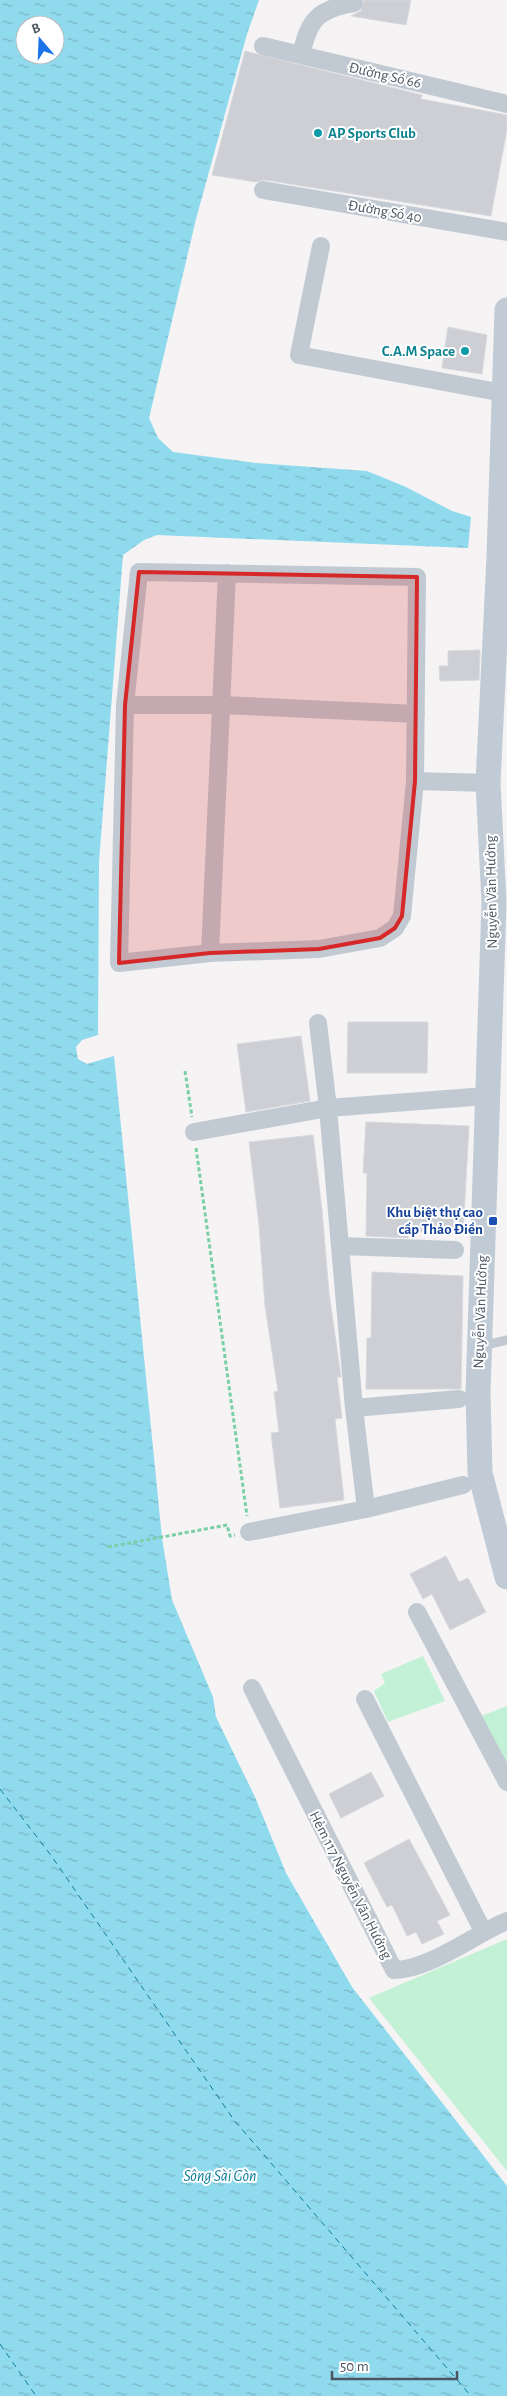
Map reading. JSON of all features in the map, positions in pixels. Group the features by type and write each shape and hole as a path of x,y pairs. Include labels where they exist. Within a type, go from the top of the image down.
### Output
{"main road":[{"name":"Nguyễn Văn Hưởng","path":"505,1572 472,1480 478,1393 486,1096 500,901 488,783 499,557 507,310"}],"street":[{"path":"301,55 305,37 319,13 339,5 354,3"},
{"name":"Đường Số 66","path":"263,46 507,104"},
{"name":"Đường Số 40","path":"264,190 507,232"},
{"path":"321,246 299,355 503,393"},
{"path":"139,572 227,572 417,577 415,781 402,916 395,928 380,938 319,949 210,953 118,963 126,705 139,572"},
{"path":"210,953 227,572"},
{"path":"126,705 221,705 416,714"},
{"path":"415,781 488,783"},
{"path":"318,1023 341,1246 354,1408 366,1509"},
{"path":"194,1132 328,1108 486,1096"},
{"path":"341,1246 456,1250"},
{"path":"354,1408 459,1399"},
{"path":"249,1532 366,1509 472,1480"},
{"path":"417,1612 507,1782"},
{"name":"Hẻm 117 Nguyễn Văn Hưởng","path":"252,1688 394,1970 407,1970 421,1966 483,1931 507,1921"},
{"path":"364,1699 483,1931"}],"lane":[{"path":"479,1347 507,1340"}],"path":[{"path":"185,1071 249,1532"},
{"path":"108,1547 227,1525"}],"highlighted area":[{"path":"139,572 417,577 415,781 402,916 395,928 380,938 319,949 210,953 119,963 125,705"}],"green space":[{"path":"423,1656 445,1701 388,1722 374,1691 385,1683 381,1674"},
{"path":"507,1706 507,1765 481,1716"},
{"path":"507,1939 507,2171 369,1998"}],"water":[{"name":"Sông Sài Gòn","path":"0,0 259,0 247,34 196,219 149,418 158,438 173,452 256,463 367,471 406,487 452,511 471,517 468,548 157,535 144,540 123,555 99,862 98,1035 82,1040 76,1047 78,1059 87,1064 114,1056 162,1538 172,1600 213,1697 216,1717 255,1797 286,1873 352,1987 507,2186 507,2396 0,2396"}],"building":[{"path":"364,0 411,0 406,25 351,16 361,11"},
{"name":"AP Sports Club","path":"245,51 422,95 421,99 507,115 507,129 491,216 265,180 256,182 212,175"},
{"name":"C.A.M Space","path":"448,327 487,335 482,374 442,368"},
{"path":"480,650 479,680 440,681 439,666 448,666 448,651"},
{"path":"348,1022 428,1022 427,1073 347,1073"},
{"path":"301,1036 310,1101 246,1112 237,1044"},
{"path":"366,1122 469,1126 463,1234 408,1231 408,1238 366,1236 367,1173 363,1173"},
{"path":"313,1135 329,1293 341,1377 337,1377 342,1418 335,1419 344,1500 280,1508 271,1433 279,1432 274,1392 278,1391 265,1306 259,1225 249,1142"},
{"path":"372,1272 463,1276 461,1389 366,1389 367,1338 371,1338"},
{"path":"446,1556 459,1582 468,1578 486,1612 450,1630 432,1594 423,1599 410,1574"},
{"path":"371,1772 384,1796 341,1818 329,1794"},
{"path":"409,1839 450,1915 437,1921 444,1934 422,1944 416,1932 407,1936 392,1905 387,1907 364,1863"}],"ferry route":[{"path":"0,1789 50,1854 234,2120 471,2396"},
{"path":"0,2344 36,2396"}],"place":[{"name":"AP Sports Club","path":"318,133"},
{"name":"C.A.M Space","path":"465,351"},
{"name":"Khu biệt thự cao cấp Thảo Điền","path":"493,1221"}]}
